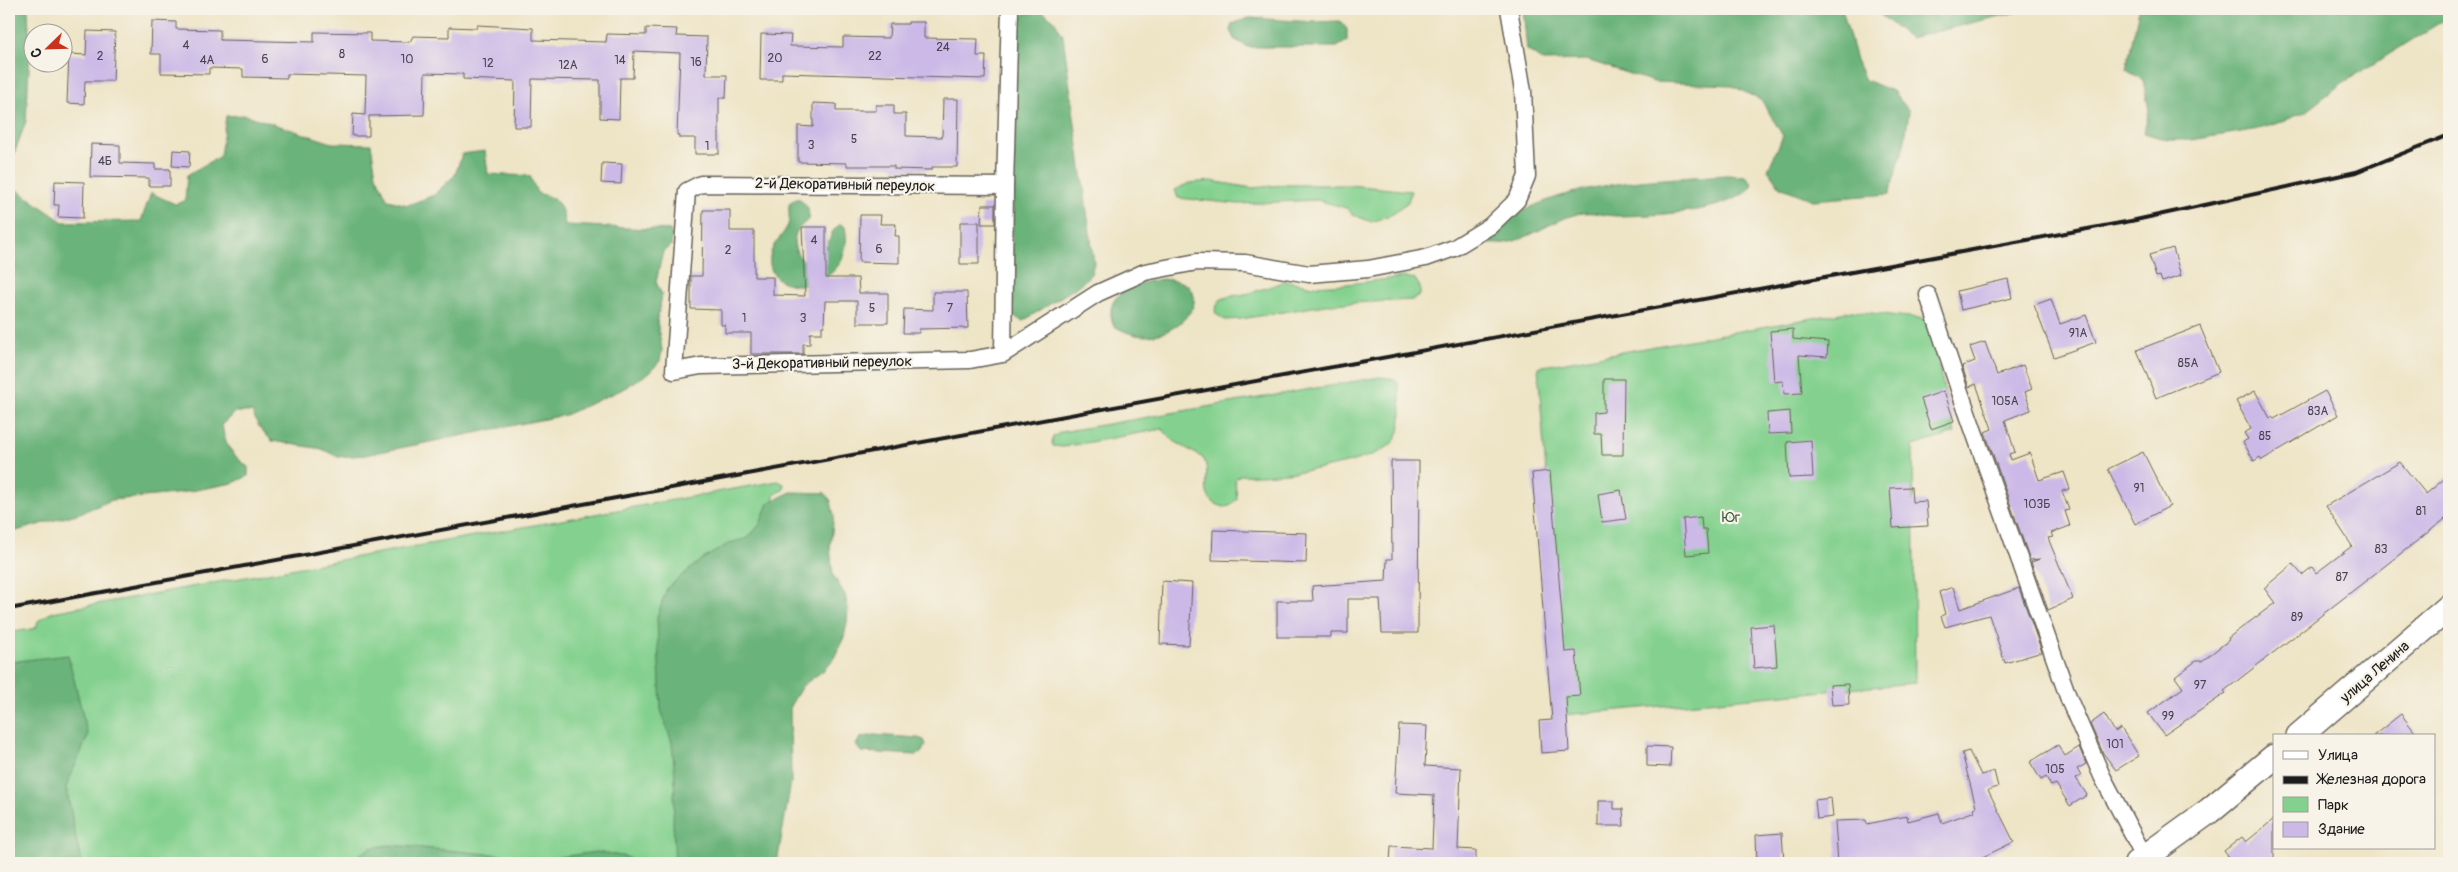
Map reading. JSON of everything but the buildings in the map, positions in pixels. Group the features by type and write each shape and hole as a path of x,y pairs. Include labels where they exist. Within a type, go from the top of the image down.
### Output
{"main road":[{"name":"улица Ленина","path":"2301,734 2449,607"},
{"path":"2141,861 2208,811 2273,758"}],"street":[{"path":"1003,354 1004,186 1010,9"},
{"path":"1003,354 1098,293 1145,272 1197,262 1245,263 1309,274 1368,269 1426,258 1454,248 1490,226 1517,200 1526,176 1523,91 1510,9"},
{"name":"2-й Декоративный переулок","path":"674,371 687,191 701,184 1004,186"},
{"path":"1928,295 1961,396 2070,702 2141,861"},
{"name":"3-й Декоративный переулок","path":"674,371 702,366 970,360 1003,354"}],"green space":[{"path":"9,9 28,9 29,22 22,22 22,72 29,72 26,121 9,168"},
{"path":"1523,9 1842,9 1856,60 1865,80 1893,91 1909,111 1904,146 1889,194 1813,200 1780,187 1768,170 1783,136 1762,101 1731,85 1654,82 1587,60 1543,61 1527,50"},
{"path":"1878,9 2029,9 1910,38 1878,13"},
{"path":"2139,9 2449,9 2449,17 2341,84 2305,112 2259,129 2191,140 2168,140 2144,133 2149,110 2143,80 2126,70"},
{"path":"1040,10 1054,20 1063,36 1094,263 1091,274 1080,285 1023,321 1013,316 1011,311 1016,29 1021,17 1030,11"},
{"path":"1249,18 1314,22 1340,21 1347,29 1347,41 1337,47 1248,47 1234,39 1230,30 1232,24"},
{"path":"246,115 332,143 371,144 376,175 388,200 408,205 434,195 455,175 462,154 485,151 488,174 530,176 537,193 550,197 558,203 565,225 670,230 672,236 671,246 663,251 656,282 662,295 657,321 662,350 660,361 649,373 621,390 565,415 365,455 338,457 322,449 272,441 259,427 252,412 236,412 222,424 223,431 230,448 237,458 248,467 248,476 233,483 175,494 112,500 80,513 9,533 9,180 10,185 63,222 141,221 151,193 175,204 185,201 187,175 220,156 226,116"},
{"path":"1726,175 1746,176 1751,181 1752,187 1740,196 1725,203 1707,208 1670,214 1634,216 1583,213 1565,218 1520,239 1497,244 1483,243 1490,232 1503,222 1532,207 1558,197 1614,184"},
{"path":"1211,181 1252,188 1283,185 1349,185 1411,191 1408,202 1390,215 1372,222 1353,215 1346,208 1317,200 1239,204 1178,198 1175,190 1190,183"},
{"path":"799,198 808,208 809,218 798,229 794,242 798,254 803,260 806,263 822,258 833,231 840,224 845,227 845,249 838,266 826,277 810,284 795,285 781,281 772,272 770,257 775,243 788,225 790,202"},
{"path":"1405,277 1415,279 1420,287 1420,295 1413,300 1331,304 1225,320 1216,314 1215,309 1220,300 1227,297 1250,293 1287,281 1314,286"},
{"path":"1162,279 1182,283 1188,286 1193,293 1194,301 1192,308 1181,322 1166,332 1147,336 1130,333 1114,326 1111,315 1112,305 1116,298 1132,287"},
{"name":"Юг","path":"1852,311 1927,319 1955,433 1913,446 1915,683 1564,715 1538,367"},
{"path":"1380,377 1395,379 1398,384 1400,404 1401,418 1399,431 1397,437 1387,447 1349,462 1324,468 1276,474 1240,475 1235,480 1237,499 1230,506 1224,507 1215,503 1207,493 1207,472 1203,458 1174,441 1162,429 1063,447 1053,446 1052,443 1053,437 1061,432"},
{"path":"778,481 784,484 784,489 774,495 774,863 9,863 9,633 36,628 38,621 52,612"},
{"path":"791,492 825,493 831,501 834,516 830,547 833,575 845,595 848,608 844,637 834,658 824,670 802,686 790,706 791,782 777,863 675,863 673,822 675,777 672,743 661,710 657,617 667,588 701,560 730,543 748,538 760,524 768,503"},
{"path":"68,655 88,736 66,787 81,863 9,863 9,662"},
{"path":"874,735 918,738 924,740 926,745 921,753 916,755 861,752 856,745 860,738"},
{"path":"390,845 544,859 597,852 627,857 634,863 347,863 370,848"}],"railway":[{"path":"9,609 2131,221 2356,172 2449,135"}]}
